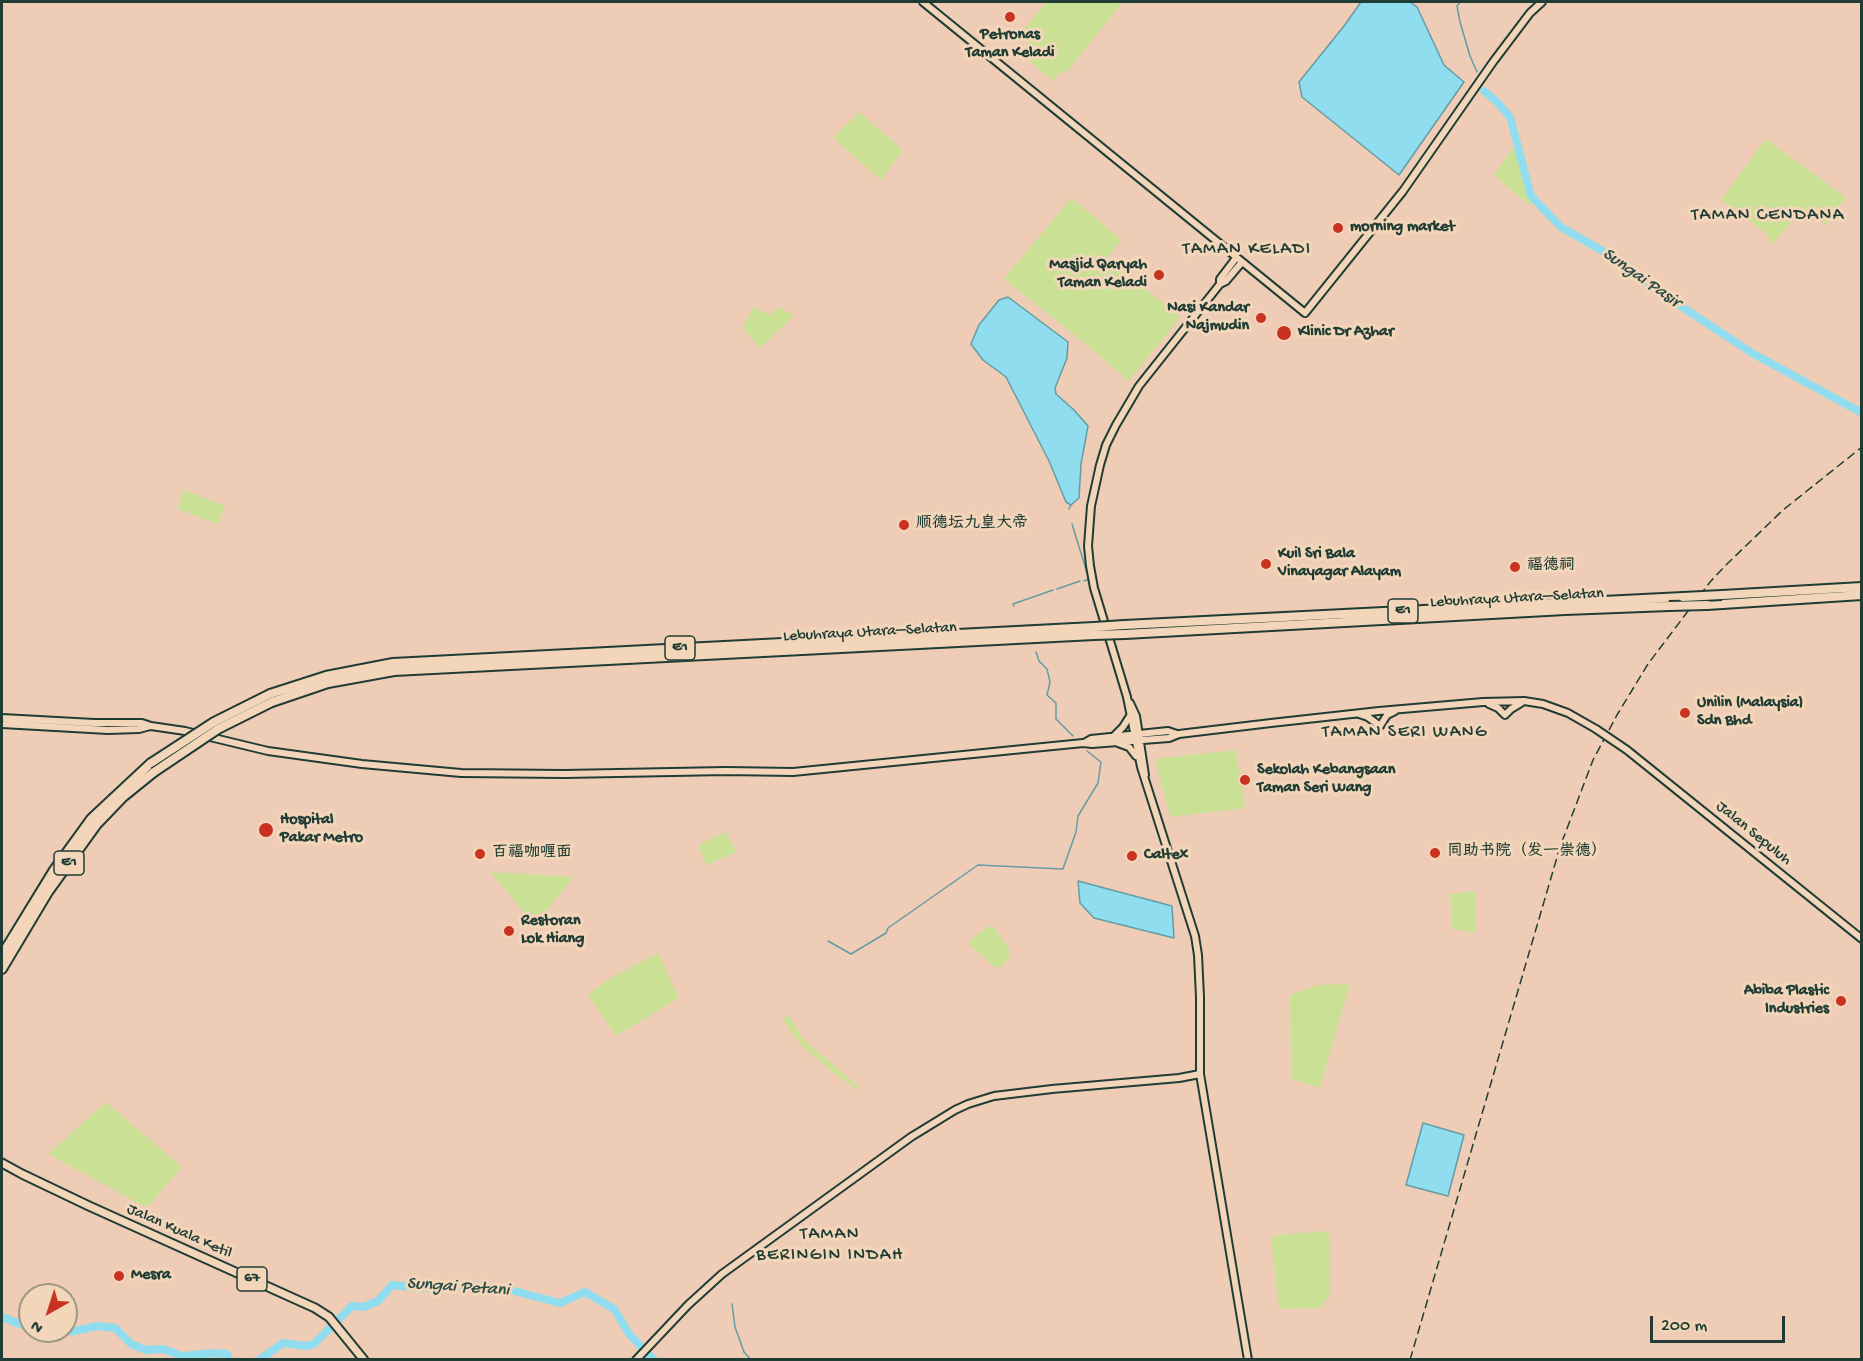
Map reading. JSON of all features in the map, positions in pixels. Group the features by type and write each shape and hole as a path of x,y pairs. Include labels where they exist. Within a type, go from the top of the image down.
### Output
{"highway":[{"name":"Lebuhraya Utara–Selatan","path":"2,955 54,870 91,819 151,763 214,722 271,698 328,683 394,671 1862,587"},
{"name":"Lebuhraya Utara–Selatan","path":"1124,629 1862,597"},
{"name":"Lebuhraya Utara–Selatan","path":"2,969 48,892 97,824 123,796 218,729 271,698"}],"main road":[{"name":"Jalan Kuala Ketil","path":"2,1163 136,1228 315,1308 337,1325 363,1359"}],"street":[{"path":"923,2 1305,313 1403,191 1493,62 1530,13 1542,2"},
{"path":"1239,260 1220,279 1220,284 1127,404 1106,445 1100,465 1091,506 1088,546 1094,588 1133,716 1146,779 1195,936 1200,997 1200,1074 1248,1359"},
{"path":"1483,702 1493,705 1505,715 1524,701"},
{"name":"Jalan Sepuluh","path":"151,726 185,731 276,752 353,763 461,773 793,772 1083,743 1091,739 1179,734 1398,709 1524,701 1555,708 1596,729 1627,750 1862,939"},
{"path":"1359,713 1380,726 1387,715 1398,709"},
{"path":"1133,716 1155,736 1141,758"},
{"path":"1133,716 1114,739 1129,747 1141,758"},
{"path":"2,718 142,723 151,726"},
{"path":"2,724 108,730 139,729 151,726"},
{"path":"636,1359 688,1305 722,1274 910,1137 955,1110 994,1096 1200,1074"}],"green space":[{"path":"1047,2 1123,2 1066,73 1061,70 1053,81 1028,60 1036,50 1019,35"},
{"path":"859,112 903,150 881,180 833,138"},
{"path":"1767,140 1845,198 1826,225 1808,212 1801,221 1795,217 1771,245 1767,234 1721,200"},
{"path":"1513,147 1530,197 1535,202 1529,205 1494,175"},
{"path":"1071,198 1122,240 1107,258 1180,317 1129,381 1004,279"},
{"path":"753,307 769,315 778,307 794,316 760,348 743,328"},
{"path":"184,490 225,506 218,524 177,509"},
{"path":"1236,750 1245,808 1170,817 1155,759"},
{"path":"726,832 736,852 707,865 699,849 700,844"},
{"path":"490,872 574,877 535,925"},
{"path":"1474,891 1476,893 1475,933 1452,929 1450,894"},
{"path":"989,926 995,928 1009,949 1009,957 1001,967 995,967 968,944"},
{"path":"658,953 679,998 616,1036 588,995 609,979"},
{"path":"1350,984 1320,1088 1291,1079 1290,995 1317,985"},
{"path":"787,1016 804,1040 858,1086 857,1089 831,1071 800,1044 783,1020"},
{"path":"106,1102 182,1167 147,1208 48,1154"},
{"path":"1324,1231 1330,1235 1330,1295 1320,1308 1279,1309 1271,1239 1275,1235"}],"water":[{"path":"1361,2 1410,2 1417,7 1444,65 1464,82 1399,175 1302,97 1299,82"},
{"path":"1008,297 1068,342 1067,358 1055,388 1056,394 1088,426 1081,464 1079,498 1071,505 1066,502 1049,461 1006,377 983,360 971,344 979,325 999,300"},
{"path":"1078,881 1172,906 1174,938 1094,918 1080,903"},
{"path":"1423,1123 1464,1135 1448,1196 1406,1185"}],"waterway":[{"name":"Sungai Pasir","path":"1460,2 1457,6 1460,22 1477,72"},
{"name":"Sungai Pasir","path":"1484,91 1510,117 1531,196 1561,227 1625,264 1664,295 1752,353 1862,413"},
{"path":"1069,509 1071,505"},
{"path":"1072,524 1089,579 1084,581"},
{"path":"1057,589 1080,581"},
{"path":"1014,606 1013,604 1053,590"},
{"path":"1036,652 1039,661 1047,669 1050,682 1047,695 1056,703 1056,719 1073,736"},
{"path":"828,941 851,954 886,933 888,928 978,865 1063,869 1076,832 1078,816 1098,783 1101,762 1087,751"},
{"name":"Sungai Petani","path":"259,1360 283,1343 305,1346 314,1344 352,1306 364,1307 378,1301 392,1285 424,1288 469,1286 503,1288 560,1303 585,1292 614,1309 629,1334 654,1360"},
{"path":"732,1304 735,1327 744,1352 751,1360"},
{"name":"Sungai Petani","path":"2,1317 18,1323"},
{"name":"Sungai Petani","path":"78,1330 97,1326 115,1328 131,1344 146,1350 163,1349 183,1356 227,1354 229,1360"}],"railway":[{"path":"1410,1360 1560,847 1593,760 1648,664 1710,582 1783,510 1862,447"}],"place":[{"name":"Petronas Taman Keladi","path":"1010,17"},
{"name":"morning market","path":"1338,228"},
{"name":"Masjid Qaryah Taman Keladi","path":"1159,275"},
{"name":"Nasi Kandar Najmudin","path":"1261,318"},
{"name":"Klinic Dr Azhar","path":"1284,333"},
{"name":"顺德坛九皇大帝","path":"904,525"},
{"name":"Kuil Sri Bala Vinayagar Alayam","path":"1266,564"},
{"name":"福德祠","path":"1515,567"},
{"name":"Unilin (Malaysia) Sdn Bhd","path":"1685,713"},
{"name":"Sekolah Kebangsaan Taman Seri Wang","path":"1245,780"},
{"name":"Hospital Pakar Metro","path":"266,830"},
{"name":"同助书院（发一崇德）","path":"1435,853"},
{"name":"百福咖喱面","path":"480,854"},
{"name":"Caltex","path":"1132,856"},
{"name":"Restoran Lok Hiang","path":"509,931"},
{"name":"Abiba Plastic Industries","path":"1841,1001"},
{"name":"Mesra","path":"119,1276"}],"district":[{"name":"TAMAN CENDANA","path":"1768,216"},
{"name":"TAMAN KELADI","path":"1247,250"},
{"name":"TAMAN SERI WANG","path":"1405,733"},
{"name":"TAMAN BERINGIN INDAH","path":"830,1245"}]}
